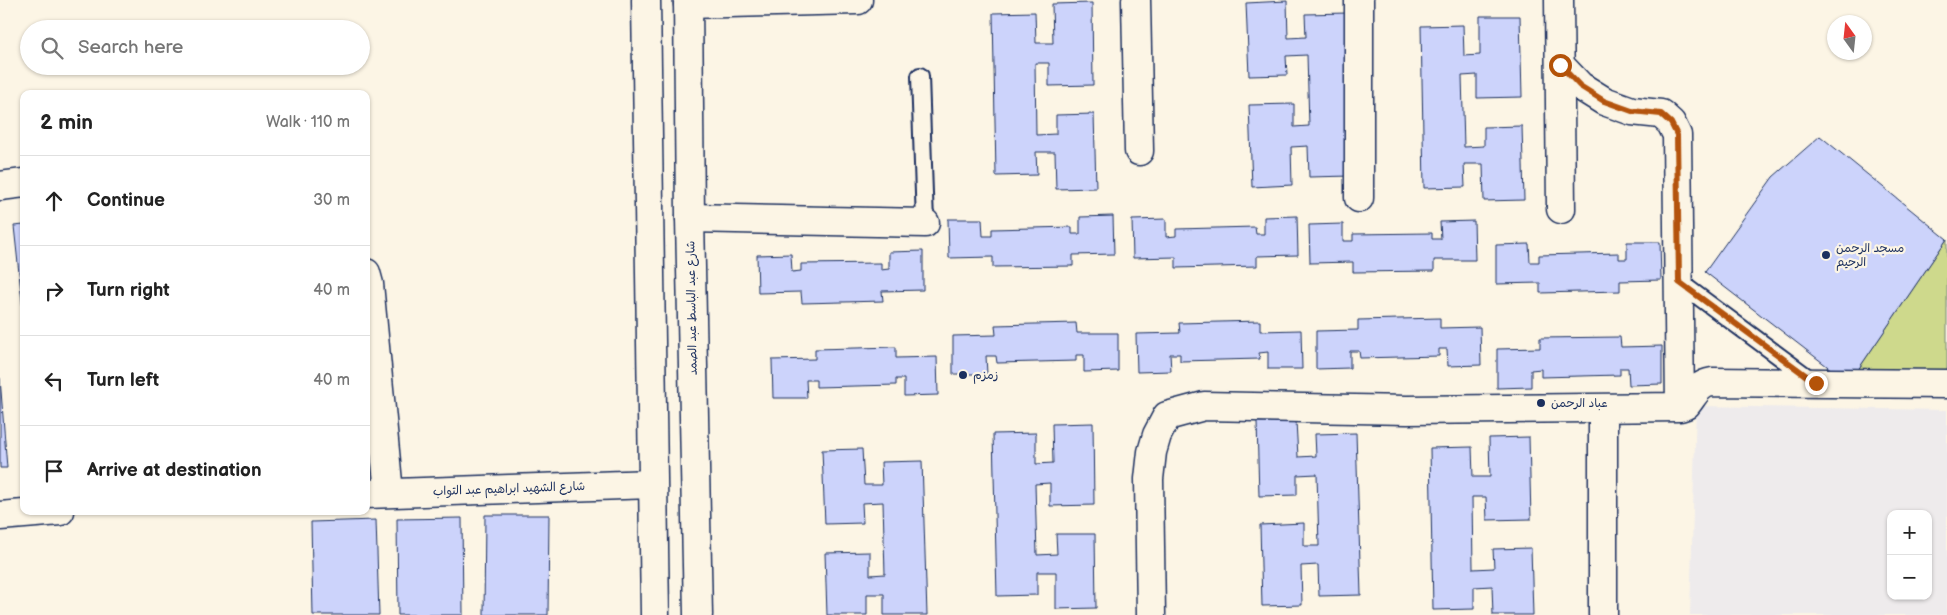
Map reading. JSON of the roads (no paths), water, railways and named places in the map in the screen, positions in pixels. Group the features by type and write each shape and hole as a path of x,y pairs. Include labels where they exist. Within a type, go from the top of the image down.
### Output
{"street":[{"path":"646,0 655,615"},
{"path":"688,2 858,0"},
{"path":"1136,0 1139,151"},
{"path":"1359,0 1359,198"},
{"path":"1559,0 1561,209"},
{"name":"شارع عبد الباسط عبد الصمد","path":"688,2 690,218 698,615"},
{"path":"1560,65 1580,86 1604,101 1632,111 1661,114 1671,123 1677,135 1680,407"},
{"path":"0,186 20,183"},
{"path":"690,218 925,223"},
{"path":"370,293 378,494"},
{"path":"1151,615 1149,479 1152,452 1157,435 1167,416 1204,406 1408,410 1680,407 1686,405 1704,383 1947,384"},
{"path":"1603,408 1603,615"},
{"name":"شارع الشهيد ابراهيم عبد التواب","path":"378,494 652,484"},
{"path":"0,516 20,514"}],"lane":[{"path":"920,76 925,223"},
{"path":"1679,282 1816,383"}],"place":[{"name":"مسجد الرحمن الرحيم","path":"1826,255"},
{"name":"زمزم","path":"963,375"},
{"name":"عباد الرحمن","path":"1541,403"}]}
